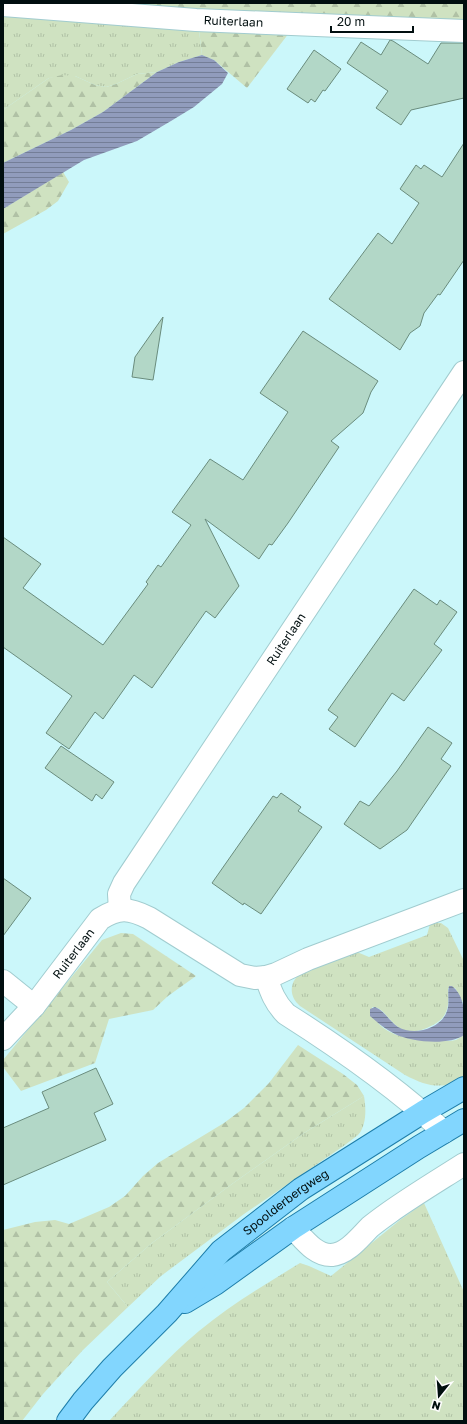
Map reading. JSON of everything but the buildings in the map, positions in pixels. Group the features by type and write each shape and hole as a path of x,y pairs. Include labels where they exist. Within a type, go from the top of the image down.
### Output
{"main road":[{"name":"Spoolderbergweg","path":"68,1421 83,1401 112,1368 167,1314 222,1251 301,1189 464,1088"},
{"name":"Spoolderbergweg","path":"167,1314 215,1284 293,1228 464,1120"}],"street":[{"name":"Ruiterlaan","path":"3,5 196,20 464,31"},
{"name":"Ruiterlaan","path":"3,1039 34,1006 100,919 110,913 120,910 120,894 124,883 464,372"},
{"path":"120,910 138,912 240,976 247,978 266,977 282,972 308,959 464,900"},
{"path":"266,977 274,998 279,1007 286,1014 363,1066 423,1112 444,1132"},
{"path":"3,981 34,1006"},
{"name":"Spoolderbergweg","path":"293,1228 310,1246 319,1252 330,1255 343,1252 353,1245 372,1225 413,1195 464,1164"}],"green space":[{"path":"98,3 464,3 464,22 310,16"},
{"path":"3,13 199,30 202,55 179,62 157,72 137,74 106,87 95,85 75,76 49,78 3,110"},
{"path":"199,30 289,33 247,88 214,60 202,55"},
{"path":"157,72 103,112 71,130 3,163 3,110 49,78 62,75 75,76 95,85 106,87 137,74"},
{"path":"63,172 69,182 58,201 46,210 3,234 3,209"},
{"path":"441,923 448,928 464,961 464,1004 455,988 448,988 447,1010 442,1018 433,1025 419,1030 409,1031 394,1024 378,1008 372,1007 376,1019 380,1025 395,1034 404,1037 422,1040 450,1041 456,1040 464,1035 464,1080 441,1086 427,1084 405,1075 300,1006 293,997 292,992 293,983 299,974 304,971 357,952 369,957 427,935 430,924"},
{"path":"121,933 133,934 196,976 168,996 153,1010 109,1019 95,1063 21,1091 3,1067 3,1060 102,940"},
{"path":"298,1045 343,1074 357,1085 364,1096 304,1133 232,1184 152,1243 107,1282 128,1307 83,1350 43,1394 22,1421 3,1421 3,1230 35,1222 55,1220 69,1224 109,1207 125,1196 143,1176 158,1163 224,1123 244,1108 269,1083"},
{"path":"364,1096 364,1121 358,1135 244,1214 161,1276 128,1307 107,1282 152,1243 232,1184 304,1133"},
{"path":"424,1203 464,1292 464,1421 109,1421 153,1374 211,1321 300,1263 331,1276 400,1220"}],"water":[{"path":"202,55 214,60 228,73 222,84 194,107 137,141 84,160 3,209 3,163 71,130 103,112 157,72 179,62"},
{"path":"449,986 452,986 457,991 464,1008 464,1035 457,1038 449,1041 430,1042 402,1037 391,1032 370,1016 370,1009 375,1007 382,1011 398,1027 404,1030 419,1031 426,1029 439,1022 444,1017 448,1008"}]}
